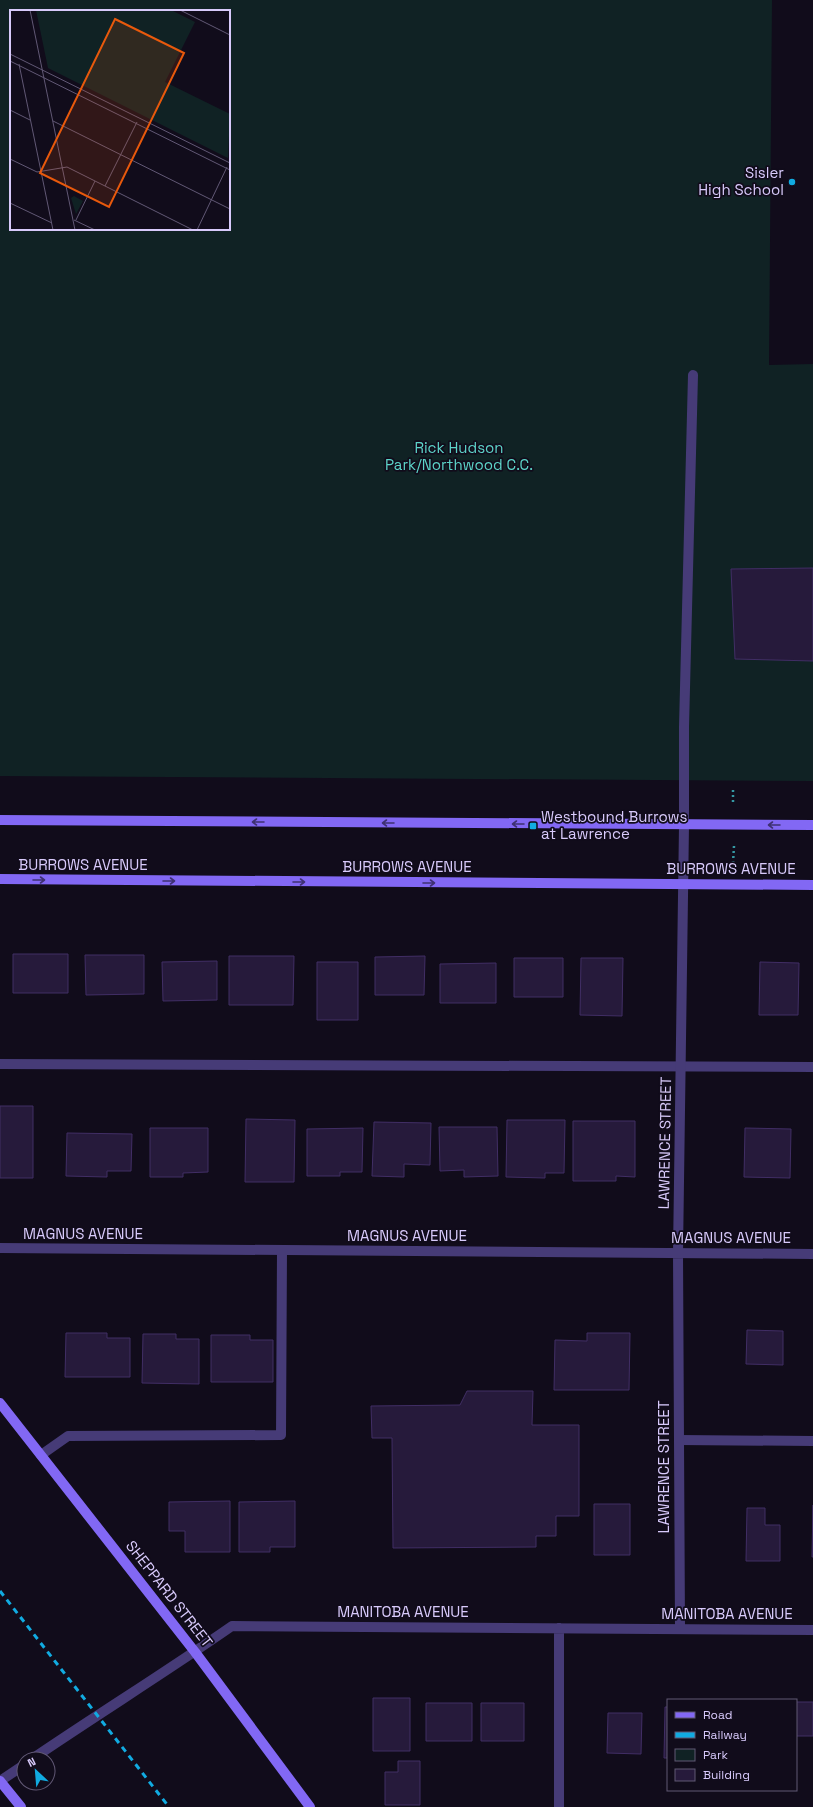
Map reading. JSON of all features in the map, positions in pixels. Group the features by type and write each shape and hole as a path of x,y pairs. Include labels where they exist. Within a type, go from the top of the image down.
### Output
{"street":[{"name":"LAWRENCE STREET","path":"680,1628 678,1253 684,884 684,726 694,375"},
{"path":"0,820 813,825"},
{"name":"BURROWS AVENUE","path":"0,879 813,885"},
{"path":"0,1064 813,1067"},
{"name":"MAGNUS AVENUE","path":"0,1248 813,1254"},
{"path":"41,1456 68,1436 281,1435 282,1250"},
{"name":"SHEPPARD STREET","path":"0,1403 195,1652 310,1807"},
{"path":"679,1440 813,1441"},
{"name":"MANITOBA AVENUE","path":"44,1751 97,1714 195,1652 232,1626 813,1630"},
{"path":"559,1628 559,1807"},
{"path":"16,1770 0,1781 21,1807"}],"path":[{"path":"733,790 733,804"},
{"path":"732,866 734,844"}],"green space":[{"name":"Rick Hudson Park/Northwood C.C.","path":"0,0 772,0 769,365 813,364 813,781 0,776"}],"building":[{"path":"813,568 813,661 735,659 731,569"},
{"path":"13,954 68,954 68,993 13,993"},
{"path":"85,955 144,955 144,994 86,995"},
{"path":"229,956 294,956 293,1005 229,1005"},
{"path":"425,956 424,995 375,995 375,957"},
{"path":"514,958 563,958 563,997 514,997"},
{"path":"581,958 623,958 622,1016 580,1015"},
{"path":"217,961 217,1000 163,1001 162,962"},
{"path":"317,962 358,962 358,1020 317,1020"},
{"path":"760,962 799,963 798,1015 759,1015"},
{"path":"496,963 496,1003 440,1003 440,964"},
{"path":"0,1106 33,1106 33,1178 0,1178"},
{"path":"246,1119 295,1120 294,1182 245,1182"},
{"path":"507,1120 565,1120 564,1173 545,1173 545,1178 506,1177"},
{"path":"573,1121 635,1121 635,1177 616,1176 616,1181 573,1181"},
{"path":"374,1122 431,1123 430,1165 404,1164 404,1177 372,1176"},
{"path":"439,1127 497,1127 498,1176 464,1177 464,1170 440,1171"},
{"path":"150,1128 208,1128 208,1172 183,1173 183,1177 150,1177"},
{"path":"363,1128 362,1172 340,1172 340,1176 307,1176 307,1129"},
{"path":"745,1128 791,1129 790,1178 744,1177"},
{"path":"67,1133 132,1134 131,1171 107,1171 107,1177 66,1176"},
{"path":"747,1330 783,1331 783,1365 746,1364"},
{"path":"66,1333 107,1333 107,1338 130,1338 130,1377 65,1377"},
{"path":"587,1333 630,1333 629,1390 554,1390 555,1340 587,1341"},
{"path":"143,1334 176,1334 176,1339 199,1339 199,1384 142,1383"},
{"path":"211,1335 250,1335 250,1340 273,1340 273,1382 211,1382"},
{"path":"467,1391 533,1391 532,1425 579,1425 579,1516 556,1516 556,1536 536,1536 536,1547 393,1548 392,1438 372,1438 371,1406 460,1405"},
{"path":"230,1501 230,1552 185,1552 185,1531 169,1531 169,1502"},
{"path":"295,1501 295,1547 270,1547 270,1552 239,1552 239,1502"},
{"path":"594,1504 630,1504 630,1555 594,1555"},
{"path":"813,1505 813,1557 812,1557"},
{"path":"747,1508 765,1508 765,1525 780,1525 780,1561 746,1561"},
{"path":"373,1698 410,1698 410,1751 373,1751"},
{"path":"797,1702 813,1702 813,1736 797,1736"},
{"path":"426,1703 472,1703 472,1741 426,1741"},
{"path":"481,1703 524,1703 524,1741 481,1741"},
{"path":"665,1707 667,1707 667,1758 664,1758"},
{"path":"608,1713 642,1713 641,1754 607,1753"},
{"path":"398,1761 420,1761 420,1805 385,1805 385,1772 398,1772"}],"railway":[{"path":"0,1591 169,1807"}],"place":[{"name":"Sisler High School","path":"792,182"},
{"name":"Westbound Burrows at Lawrence","path":"533,826"}]}
